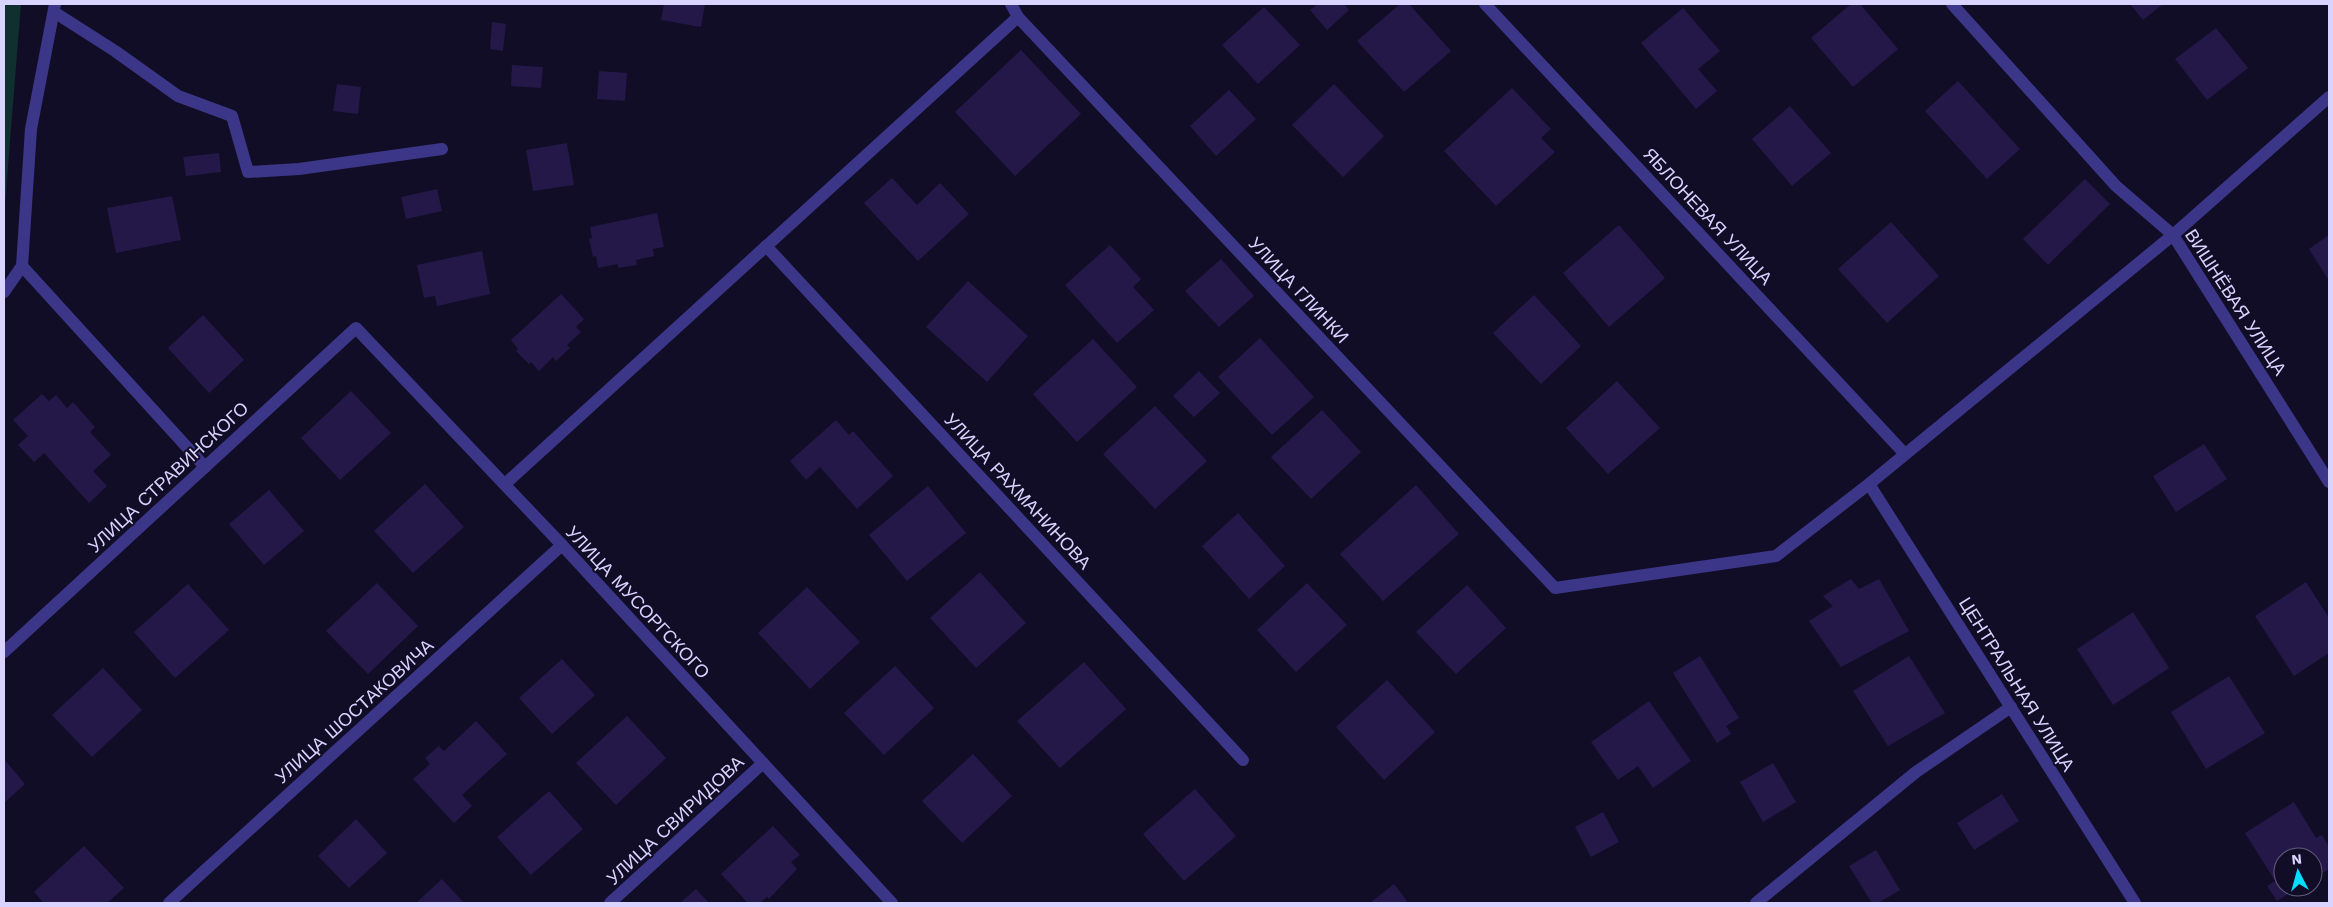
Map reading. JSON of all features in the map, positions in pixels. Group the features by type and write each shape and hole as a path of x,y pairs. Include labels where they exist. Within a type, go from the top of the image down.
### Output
{"street":[{"name":"УЛИЦА ГЛИНКИ","path":"1011,4 1018,17 1555,588 1776,556 1868,484"},
{"name":"ЯБЛОНЕВАЯ УЛИЦА","path":"1485,4 1904,453"},
{"name":"ВИШНЁВАЯ УЛИЦА","path":"1952,4 2116,186 2173,235 2329,482"},
{"path":"4,292 22,266 31,129 55,8 178,96 232,116 248,172 299,168 442,149"},
{"path":"505,484 1018,17"},
{"path":"1868,484 2173,235 2329,97"},
{"name":"УЛИЦА РАХМАНИНОВА","path":"766,246 1243,760"},
{"path":"22,266 205,467"},
{"name":"УЛИЦА МУСОРГСКОГО","path":"356,328 562,545 892,903"},
{"name":"УЛИЦА СТРАВИНСКОГО","path":"4,652 356,328"},
{"name":"ЦЕНТРАЛЬНАЯ УЛИЦА","path":"1868,484 2134,903"},
{"name":"УЛИЦА ШОСТАКОВИЧА","path":"169,903 562,545"},
{"path":"1756,903 1916,772 2011,707"},
{"name":"УЛИЦА СВИРИДОВА","path":"610,903 763,763"}],"green space":[{"path":"4,4 21,4 4,216"}],"building":[{"path":"664,4 705,4 701,27 661,20"},
{"path":"1318,4 1344,4 1349,10 1327,30 1310,10"},
{"path":"1400,4 1409,4 1451,51 1404,92 1357,41"},
{"path":"1851,4 1860,4 1898,49 1853,87 1811,38"},
{"path":"2130,4 2163,4 2143,20"},
{"path":"1264,7 1300,45 1258,84 1222,45"},
{"path":"1683,8 1720,51 1698,69 1717,91 1696,109 1641,43"},
{"path":"492,22 506,24 503,51 490,49"},
{"path":"2216,28 2248,68 2207,100 2175,59"},
{"path":"1021,50 1081,114 1015,176 955,112"},
{"path":"512,65 543,67 541,88 511,86"},
{"path":"599,71 627,73 625,101 597,99"},
{"path":"1958,81 2020,149 1987,179 1925,111"},
{"path":"337,84 361,87 358,114 333,111"},
{"path":"1334,84 1384,136 1343,177 1292,125"},
{"path":"1512,88 1551,129 1541,138 1555,152 1496,206 1444,151"},
{"path":"1229,90 1256,119 1216,156 1190,126"},
{"path":"1790,106 1831,153 1792,186 1752,139"},
{"path":"567,143 574,185 533,191 526,150"},
{"path":"219,153 221,172 186,176 183,157"},
{"path":"892,178 917,205 940,183 969,214 918,261 864,203"},
{"path":"2085,179 2110,204 2048,265 2023,239"},
{"path":"437,189 442,211 406,219 401,197"},
{"path":"172,196 181,240 116,253 107,208"},
{"path":"657,213 664,247 653,249 654,256 636,260 637,265 618,268 618,264 598,268 596,256 593,257 589,239 592,238 590,227"},
{"path":"1891,222 1939,276 1887,323 1838,269"},
{"path":"1619,225 1665,278 1609,327 1563,273"},
{"path":"2329,235 2329,281 2309,249"},
{"path":"1110,245 1141,279 1133,287 1154,310 1117,343 1065,285"},
{"path":"482,251 490,294 437,306 435,296 424,298 417,265"},
{"path":"1221,259 1254,296 1219,327 1185,291"},
{"path":"968,281 1028,336 987,382 926,327"},
{"path":"561,294 584,319 576,327 581,332 567,345 570,348 556,361 553,357 539,371 531,362 529,364 516,351 518,349 511,340"},
{"path":"1534,295 1581,346 1541,384 1493,333"},
{"path":"203,315 244,360 209,393 168,348"},
{"path":"1260,338 1314,397 1272,435 1218,377"},
{"path":"1093,339 1137,387 1077,442 1033,394"},
{"path":"1199,371 1220,393 1194,417 1173,396"},
{"path":"1617,381 1660,428 1608,474 1566,428"},
{"path":"351,391 391,433 340,480 301,438"},
{"path":"42,394 49,401 56,395 67,408 73,402 95,427 90,432 111,455 93,471 107,486 89,503 44,453 34,462 18,445 28,436 13,420"},
{"path":"1155,406 1207,461 1155,509 1103,454"},
{"path":"1322,410 1361,452 1311,499 1271,457"},
{"path":"836,420 849,435 853,431 893,476 857,509 820,467 806,480 790,461"},
{"path":"2204,444 2227,479 2176,512 2153,476"},
{"path":"425,484 464,527 413,573 374,531"},
{"path":"1416,485 1459,534 1383,601 1340,554"},
{"path":"928,486 966,533 907,581 869,535"},
{"path":"269,490 304,531 264,565 229,524"},
{"path":"1238,513 1285,566 1249,599 1202,546"},
{"path":"980,572 1026,623 976,668 930,618"},
{"path":"1851,579 1859,589 1879,579 1909,631 1841,667 1809,621 1833,606 1823,596"},
{"path":"2306,582 2329,618 2329,653 2294,676 2255,616"},
{"path":"377,583 418,626 368,674 326,631"},
{"path":"1307,583 1347,625 1296,672 1257,630"},
{"path":"188,584 229,630 175,678 134,632"},
{"path":"1467,585 1506,628 1456,674 1416,632"},
{"path":"807,587 860,642 810,689 758,633"},
{"path":"2133,612 2169,668 2113,705 2077,649"},
{"path":"1700,656 1739,718 1726,726 1731,734 1717,743 1673,673"},
{"path":"1909,656 1945,713 1888,746 1853,691"},
{"path":"562,659 595,695 552,734 519,698"},
{"path":"1084,662 1126,709 1060,768 1017,721"},
{"path":"895,666 934,708 884,755 844,713"},
{"path":"103,668 142,710 92,757 52,715"},
{"path":"2229,676 2265,733 2206,769 2171,712"},
{"path":"1387,680 1435,732 1384,780 1336,727"},
{"path":"1649,701 1691,761 1653,788 1638,766 1618,780 1591,742"},
{"path":"627,716 666,758 616,805 576,763"},
{"path":"476,721 507,754 462,795 472,806 454,823 413,779 430,764 425,758 439,746 444,751"},
{"path":"973,754 1012,796 962,843 922,801"},
{"path":"4,759 25,784 4,803"},
{"path":"1773,763 1796,802 1763,822 1740,782"},
{"path":"1195,789 1236,836 1184,881 1143,834"},
{"path":"549,791 583,829 531,875 497,837"},
{"path":"2002,794 2019,821 1974,850 1957,823"},
{"path":"2294,802 2316,838 2322,835 2329,847 2329,869 2323,873 2323,847 2273,847 2273,878 2245,833"},
{"path":"1603,812 1619,842 1591,857 1575,827"},
{"path":"356,819 387,853 349,888 318,856"},
{"path":"773,826 800,855 791,862 797,869 769,899 767,897 760,903 748,903 721,874"},
{"path":"84,846 124,888 107,903 44,903 34,892"},
{"path":"1876,850 1900,890 1878,903 1872,903 1849,866"},
{"path":"442,879 464,903 416,903"},
{"path":"2273,882 2273,895 2267,886"},
{"path":"1394,884 1407,901 1404,903 1370,903"},
{"path":"696,889 709,903 680,903"},
{"path":"2274,897 2284,897 2277,901"}]}
